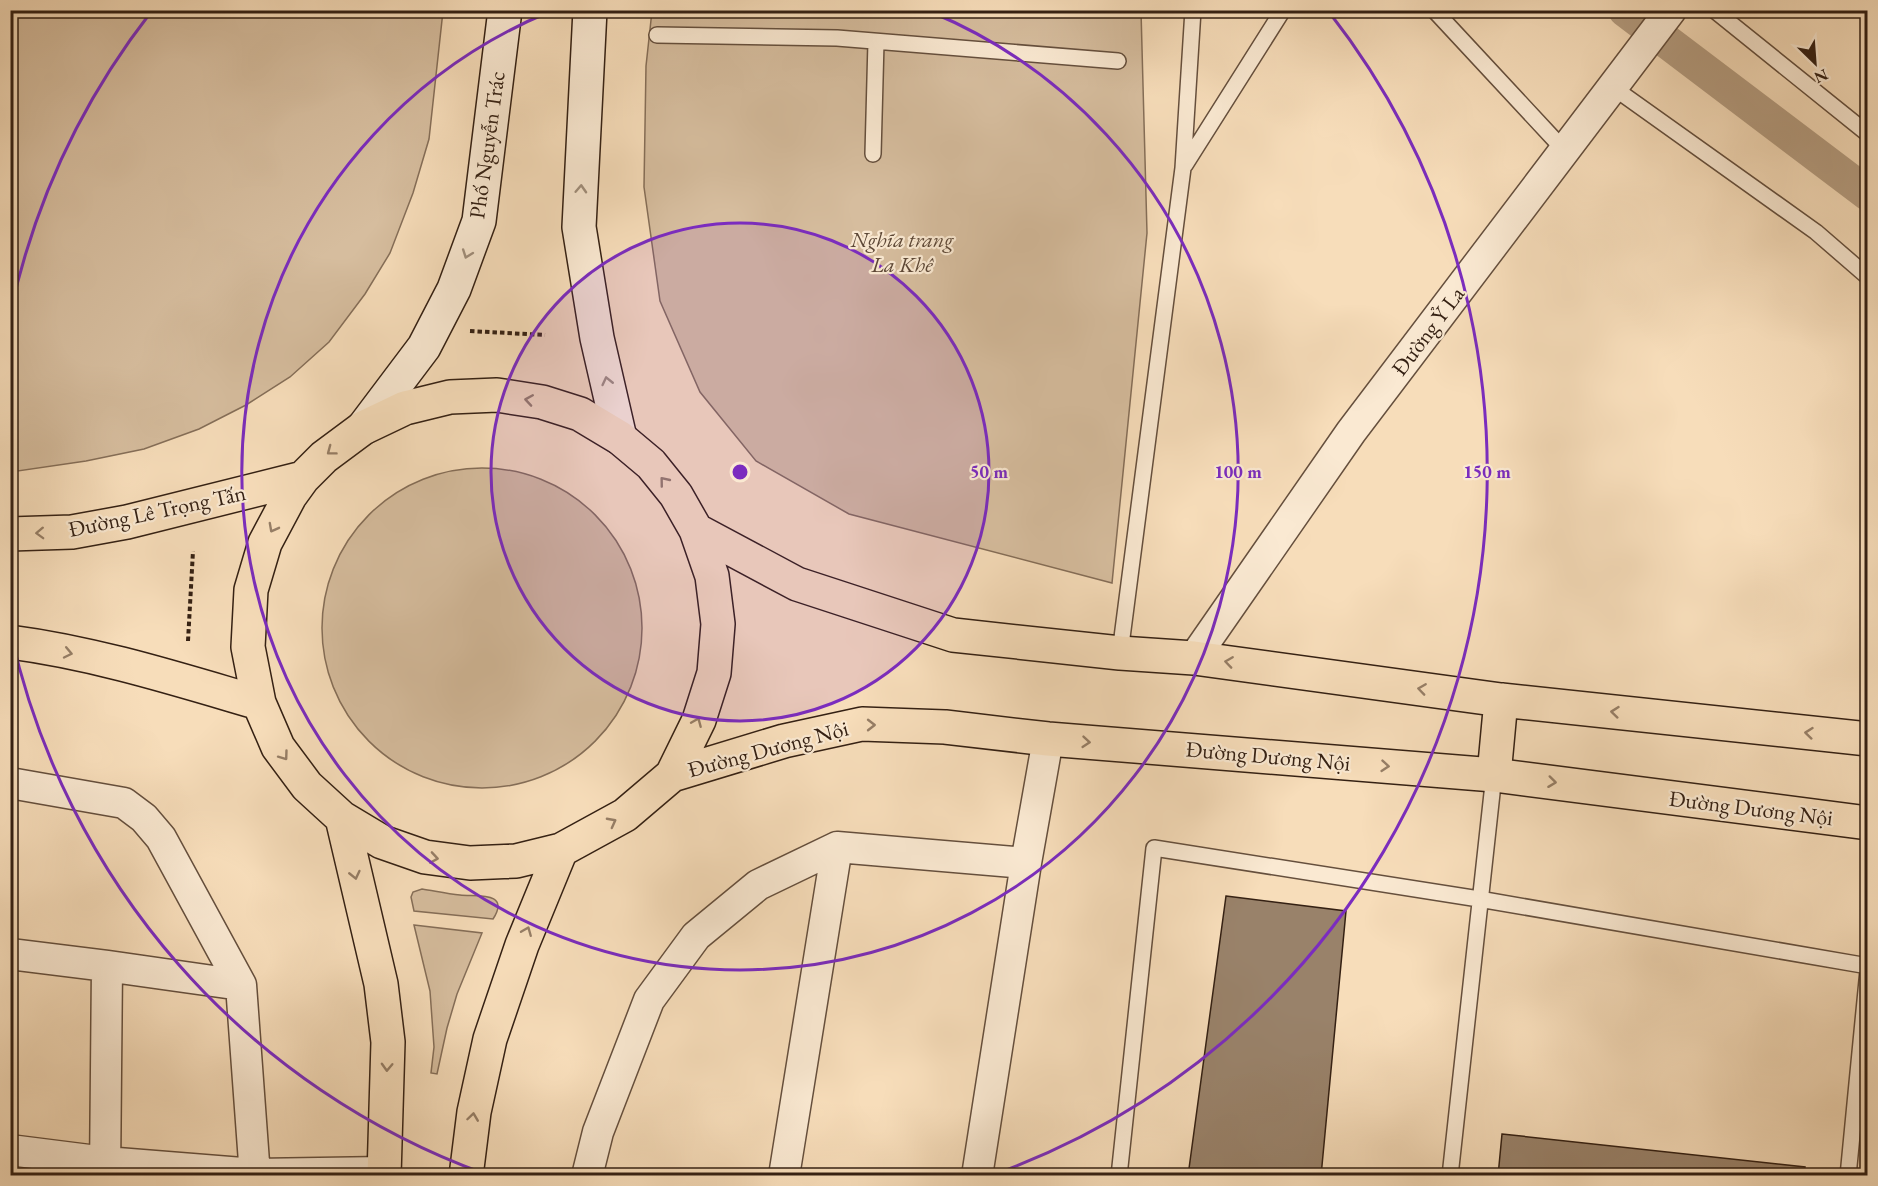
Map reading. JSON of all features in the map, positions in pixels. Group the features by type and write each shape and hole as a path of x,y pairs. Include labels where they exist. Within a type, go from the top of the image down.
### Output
{"main road":[{"name":"Phố Nguyễn Trác","path":"363,428 424,347 454,289 479,220 505,10"},
{"path":"591,10 579,226 597,338 620,438"},
{"path":"497,395 542,402 580,414 620,438 651,464 676,495 696,530 712,576 718,624 714,673 699,720 672,775 625,815 561,850 516,861 470,863 425,857 382,842 342,818 307,786 278,747 259,703 248,647 250,590 265,543 290,496 303,478 324,457 363,428 405,408 450,397 497,395"},
{"name":"Đường Lê Trọng Tấn","path":"10,534 72,532 127,522 303,478"},
{"path":"696,530 797,584 952,635 1120,653 1194,658 1501,700 1868,740"},
{"path":"10,642 35,645 140,668 259,703"},
{"path":"1494,775 1501,700"},
{"name":"Đường Dương Nội","path":"672,775 784,741 862,724 945,726 1048,739 1494,775 1868,823"},
{"path":"342,818 381,984 388,1042 384,1174"},
{"path":"466,1176 474,1112 490,1039 522,945 561,850"}],"street":[{"name":"Đường Ỷ La","path":"1194,658 1351,432 1671,10"},
{"path":"977,1176 1026,863 1048,739"},
{"path":"10,783 124,803 144,818 161,838 240,985 255,1175"},
{"path":"587,1176 598,1132 650,1000 696,936 758,885 837,847 1026,863"},
{"path":"784,1176 837,847"},
{"path":"10,954 240,985"},
{"path":"105,1169 107,966"},
{"path":"10,1150 105,1169 255,1175 384,1174"}],"lane":[{"path":"1120,653 1183,168 1193,10"},
{"path":"1183,168 1283,10"},
{"path":"1434,10 1565,151"},
{"path":"1714,10 1868,134"},
{"path":"657,35 837,38 1118,62"},
{"path":"873,154 876,42"},
{"path":"1614,88 1816,232 1868,277"},
{"path":"1450,1176 1494,775"},
{"path":"1119,1176 1154,848 1479,899 1868,968 1848,1176"}],"path":[{"path":"467,330 545,335"},
{"path":"188,641 193,551"}],"green space":[{"path":"10,11 443,11 429,139 413,193 390,253 365,294 329,342 290,377 246,405 199,429 144,449 86,461 11,472"},
{"name":"Nghĩa trang La Khê","path":"652,11 1141,11 1147,233 1112,583 849,514 756,461 700,392 660,301 644,187 646,66"},
{"path":"466,468 498,468 529,474 558,487 584,504 606,526 623,552 636,581 642,612 642,644 636,675 623,704 606,730 584,752 558,769 529,782 498,788 466,788 435,782 406,769 380,752 358,730 341,704 328,675 322,644 322,612 328,581 341,552 358,526 380,504 406,487 435,474"},
{"path":"422,889 455,895 489,897 498,904 497,910 493,919 414,911 411,897 413,892"},
{"path":"414,925 482,933 457,994 437,1074 431,1073 434,1047 430,991"}],"building":[{"path":"1226,896 1346,911 1321,1176 1188,1176"},
{"path":"1502,1134 1805,1167 1804,1176 1498,1176"}],"waterway":[{"path":"1625,10 1868,194"}]}
